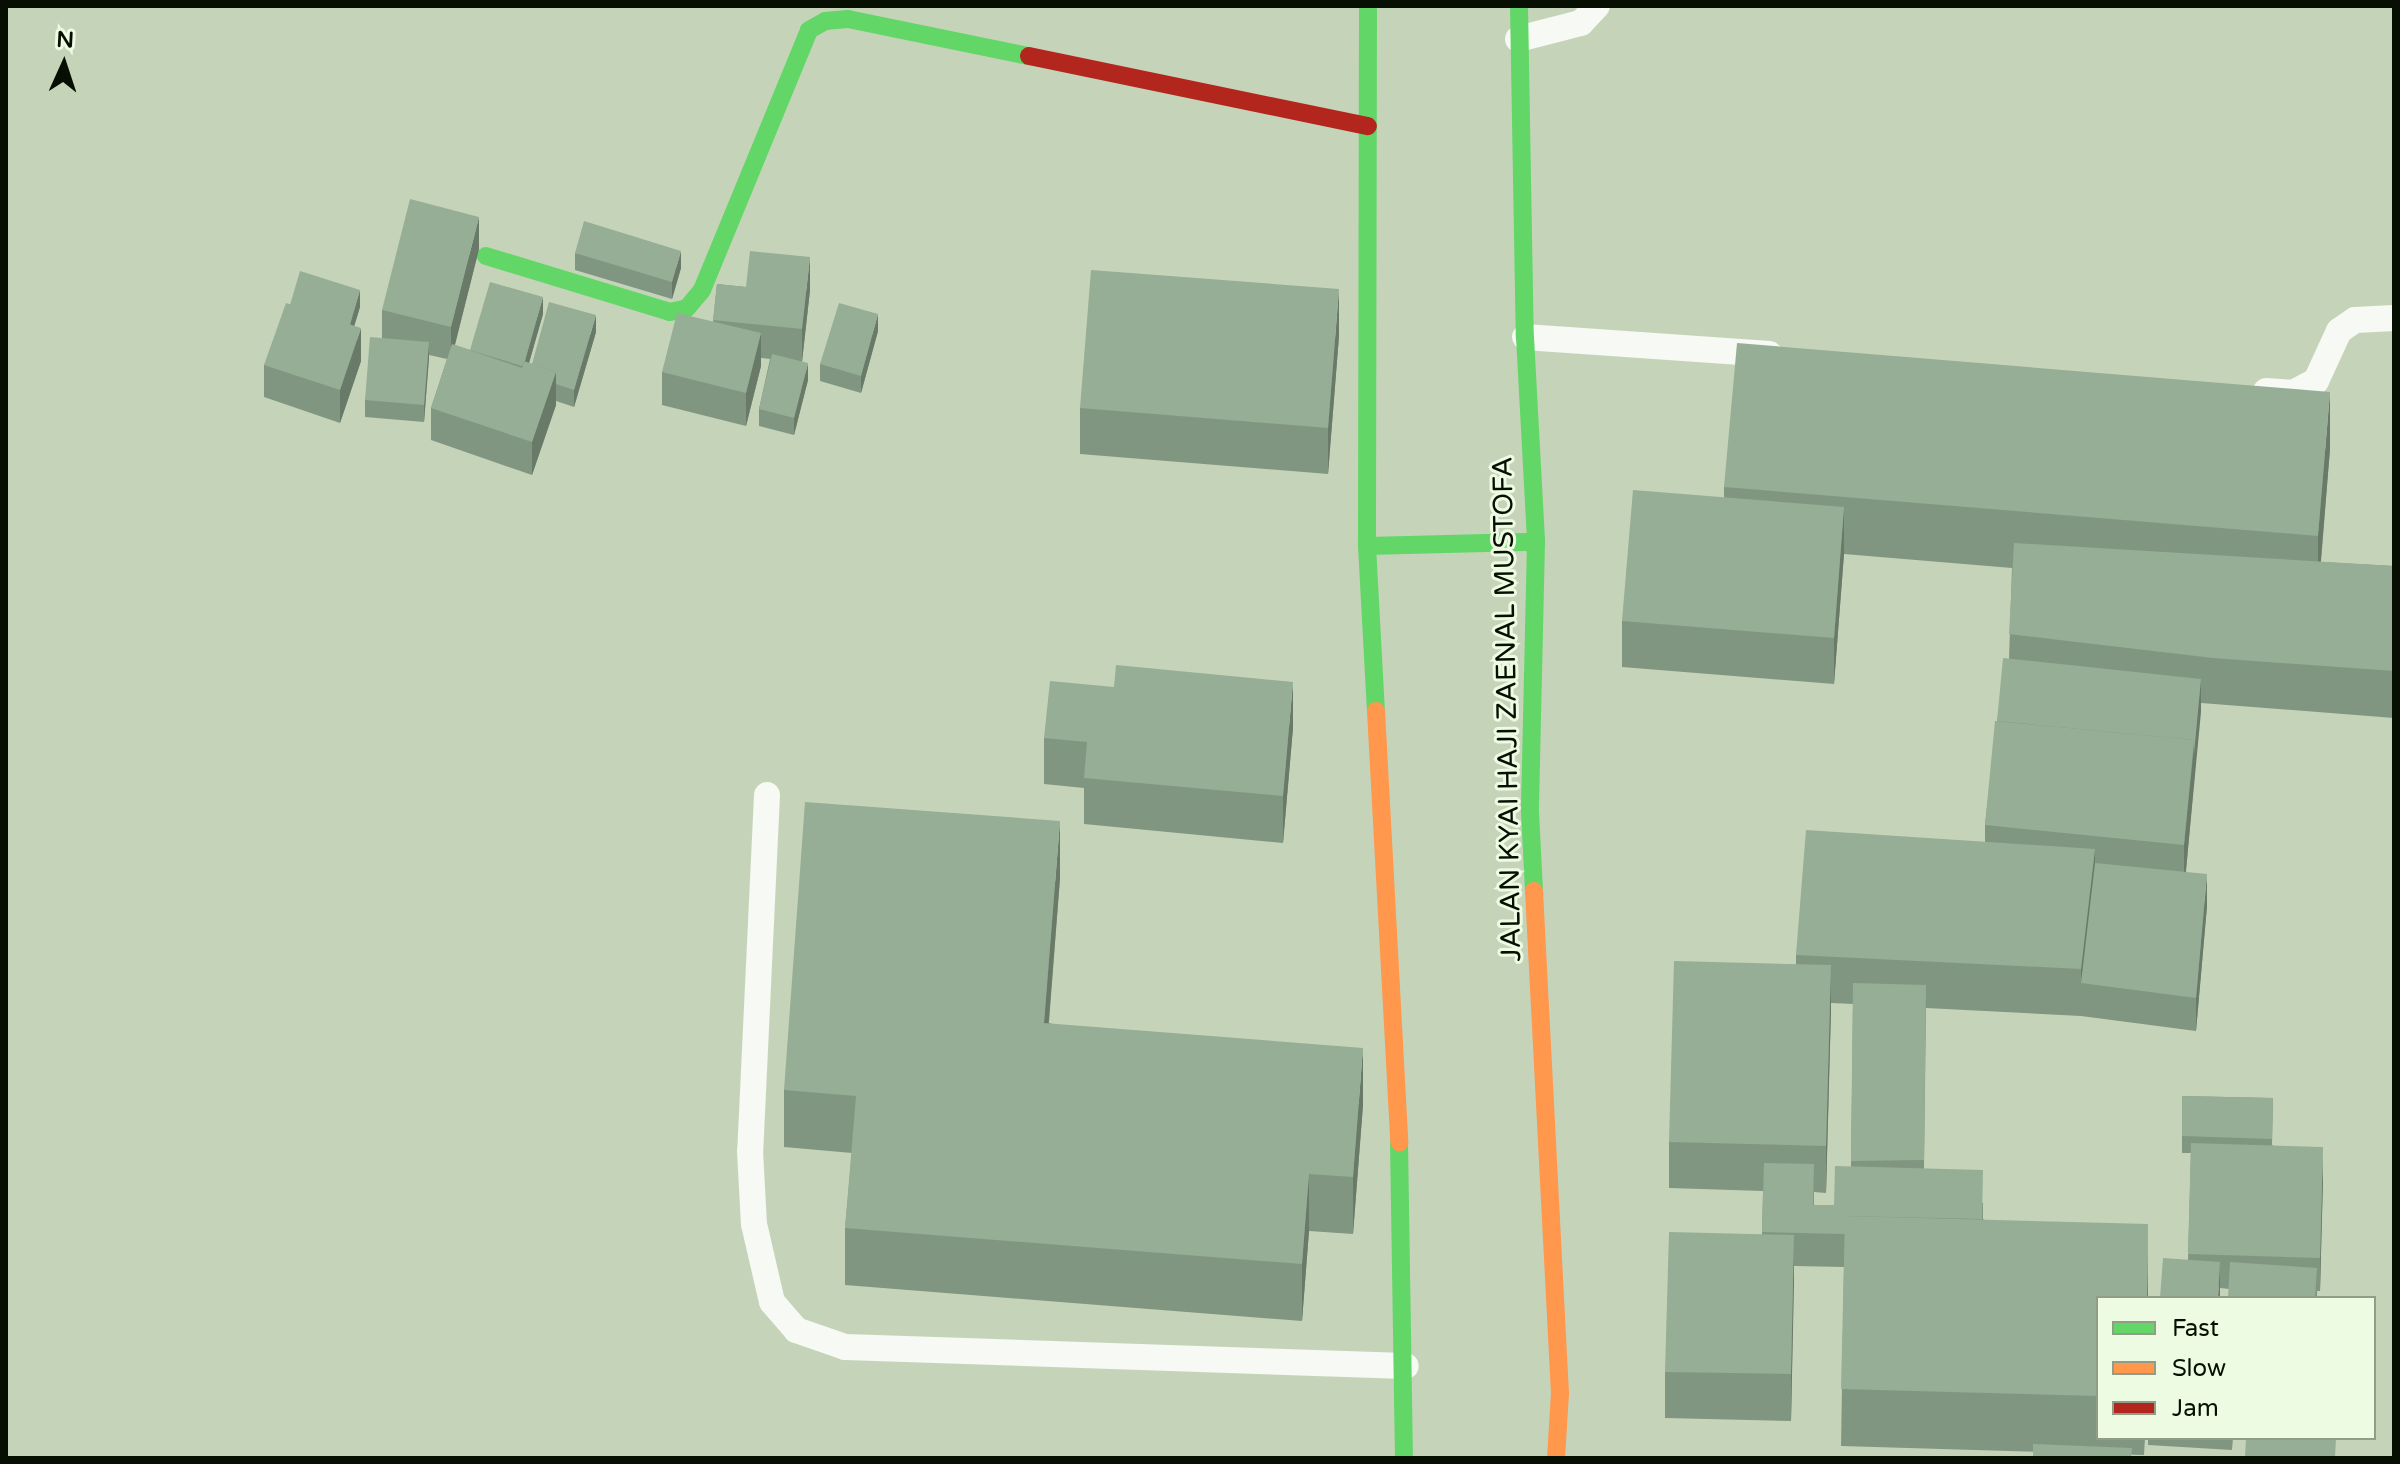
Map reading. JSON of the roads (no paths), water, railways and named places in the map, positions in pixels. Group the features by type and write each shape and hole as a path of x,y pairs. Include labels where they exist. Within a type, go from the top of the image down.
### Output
{"main road":[{"path":"1368,6 1367,546 1406,1366 1404,1458"},
{"name":"JALAN KYAI HAJI ZAENAL MUSTOFA","path":"1519,6 1525,337 1536,542 1530,812 1560,1393 1556,1458"},
{"path":"486,256 670,312 687,308 702,290 809,30 825,21 848,19 1368,126"},
{"path":"1367,546 1536,542"}],"lane":[{"path":"1518,39 1581,23 1597,6"},
{"path":"2246,389 2293,393 2316,381 2339,331 2355,320 2394,318"},
{"path":"1525,337 1791,356"},
{"path":"767,795 750,1151 754,1224 772,1302 796,1330 845,1347 1406,1366"}]}
